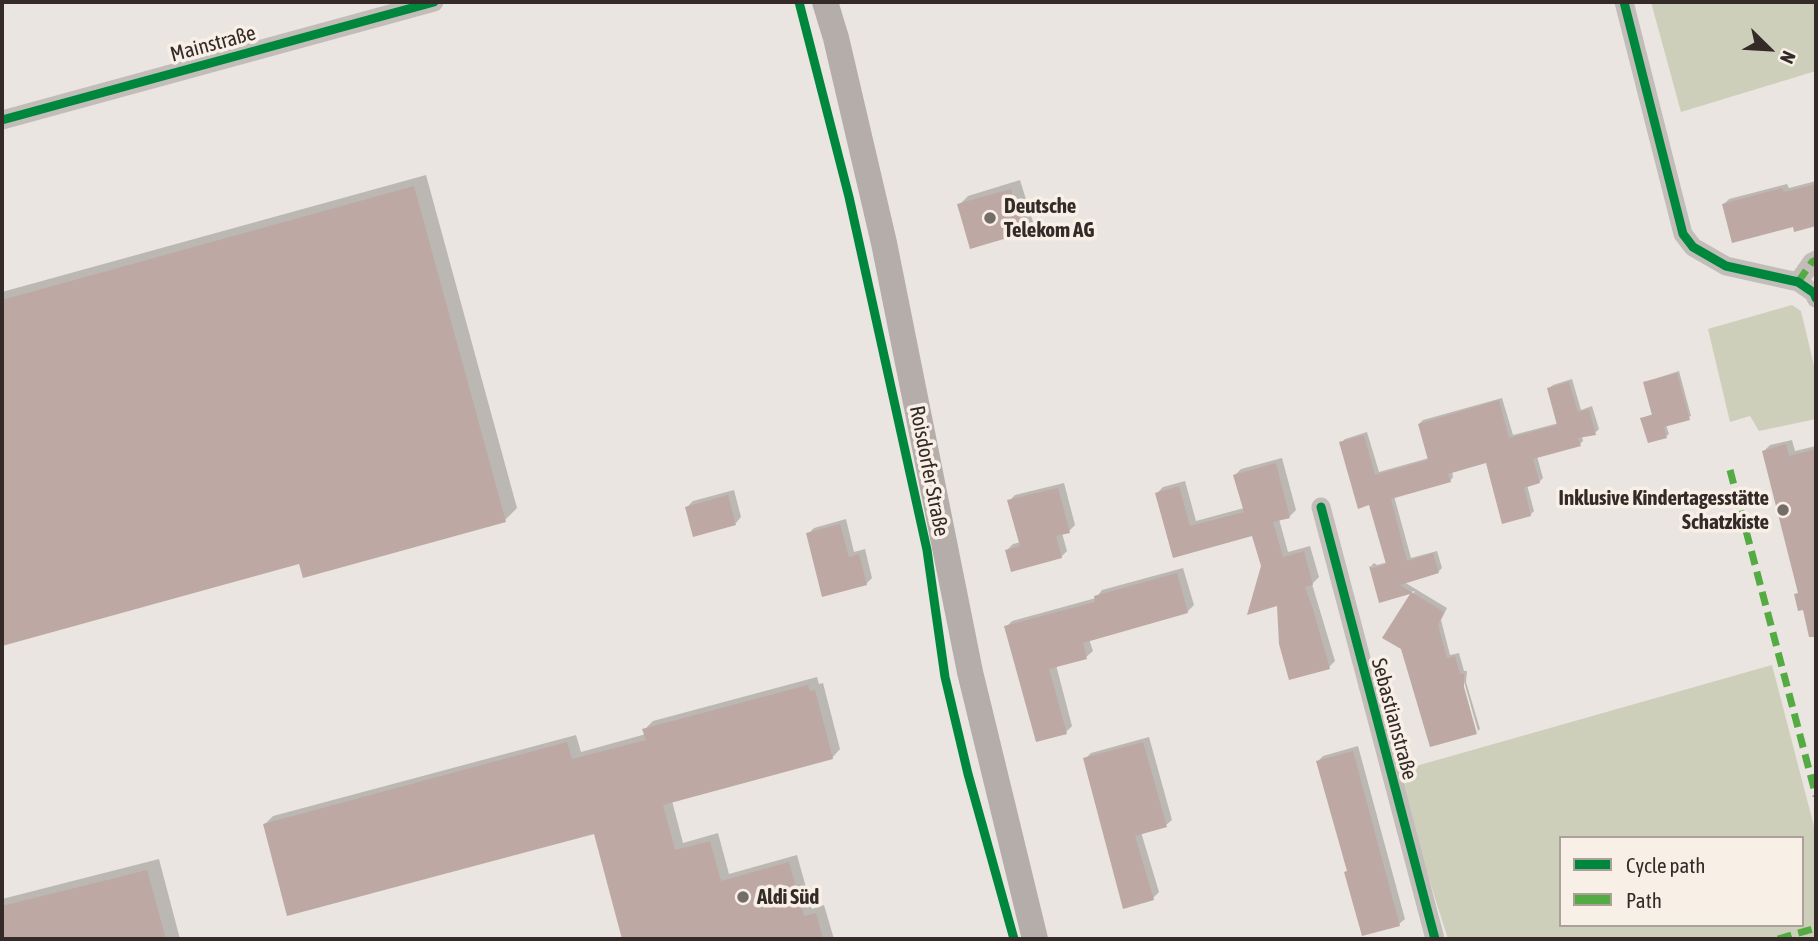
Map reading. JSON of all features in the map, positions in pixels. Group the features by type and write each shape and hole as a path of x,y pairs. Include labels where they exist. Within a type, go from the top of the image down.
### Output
{"main road":[{"name":"Roisdorfer Straße","path":"825,2 836,38 884,243 970,672 1035,939"}],"street":[{"name":"Mainstraße","path":"2,120 433,2"},
{"path":"836,38 839,2"},
{"path":"1624,2 1683,234 1693,247 1726,266 1798,282 1814,293 1816,298"},
{"path":"1798,282 1816,260"},
{"name":"Sebastianstraße","path":"1321,507 1435,939"}],"green space":[{"path":"1651,2 1816,2 1816,71 1681,112"},
{"path":"1792,305 1801,311 1816,374 1816,419 1759,431 1750,416 1730,422 1708,329"},
{"path":"1772,665 1816,834 1816,939 1448,939 1395,772"}],"building":[{"path":"1816,184 1816,226 1794,232 1793,227 1732,243 1722,204 1782,188 1784,192"},
{"path":"414,186 506,522 303,578 299,564 2,646 2,300"},
{"name":"Deutsche Telekom AG","path":"1011,189 1024,233 970,249 957,204"},
{"path":"1677,373 1690,420 1664,427 1667,438 1648,443 1640,418 1652,415 1643,382"},
{"path":"1569,382 1578,412 1589,409 1596,435 1578,438 1581,446 1533,459 1540,483 1524,488 1531,516 1502,524 1486,463 1448,474 1451,482 1391,499 1407,561 1433,553 1439,573 1400,585 1444,612 1438,625 1447,658 1455,656 1460,674 1464,674 1464,687 1477,734 1430,747 1401,649 1382,638 1410,594 1379,603 1369,566 1373,568 1386,564 1369,505 1358,509 1339,442 1364,435 1375,475 1428,460 1418,424 1499,400 1509,438 1557,425 1547,388"},
{"path":"1786,444 1789,456 1816,449 1816,637 1809,637 1803,610 1798,611 1794,594 1798,593 1762,451"},
{"path":"1276,463 1290,518 1273,522 1283,557 1304,551 1313,585 1305,587 1330,669 1289,680 1279,644 1277,606 1247,615 1261,566 1252,536 1173,558 1155,493 1179,486 1190,526 1244,512 1233,475"},
{"path":"1058,488 1070,533 1056,536 1062,558 1011,572 1005,550 1020,546 1007,500"},
{"path":"728,495 736,525 693,537 685,507"},
{"path":"840,524 849,557 859,554 867,585 822,597 806,533"},
{"path":"1177,573 1188,613 1083,643 1087,659 1049,669 1067,734 1036,742 1004,626 1095,602 1094,596"},
{"path":"808,685 810,691 815,690 833,759 663,805 675,850 710,841 721,881 789,862 804,916 816,913 823,939 622,939 594,834 287,916 263,824 567,742 572,759 646,740 642,729"},
{"path":"1143,742 1167,827 1135,836 1154,900 1123,909 1083,758"},
{"path":"1353,751 1400,926 1362,936 1316,761"},
{"path":"147,870 166,939 2,939 2,906"}],"marked path":[{"path":"1798,282 1816,260"},
{"path":"1730,470 1816,796"},
{"path":"1778,939 1816,928"}],"cycle path":[{"path":"2,120 434,2"},
{"path":"799,2 849,197 927,550 945,677 968,774 1014,939"},
{"path":"1624,2 1683,234 1693,247 1726,266 1798,282 1814,293 1816,298"},
{"path":"1321,507 1435,939"}],"place":[{"name":"Deutsche Telekom AG","path":"990,218"},
{"name":"Inklusive Kindertagesstätte Schatzkiste","path":"1783,510"},
{"name":"Aldi Süd","path":"743,897"}]}
